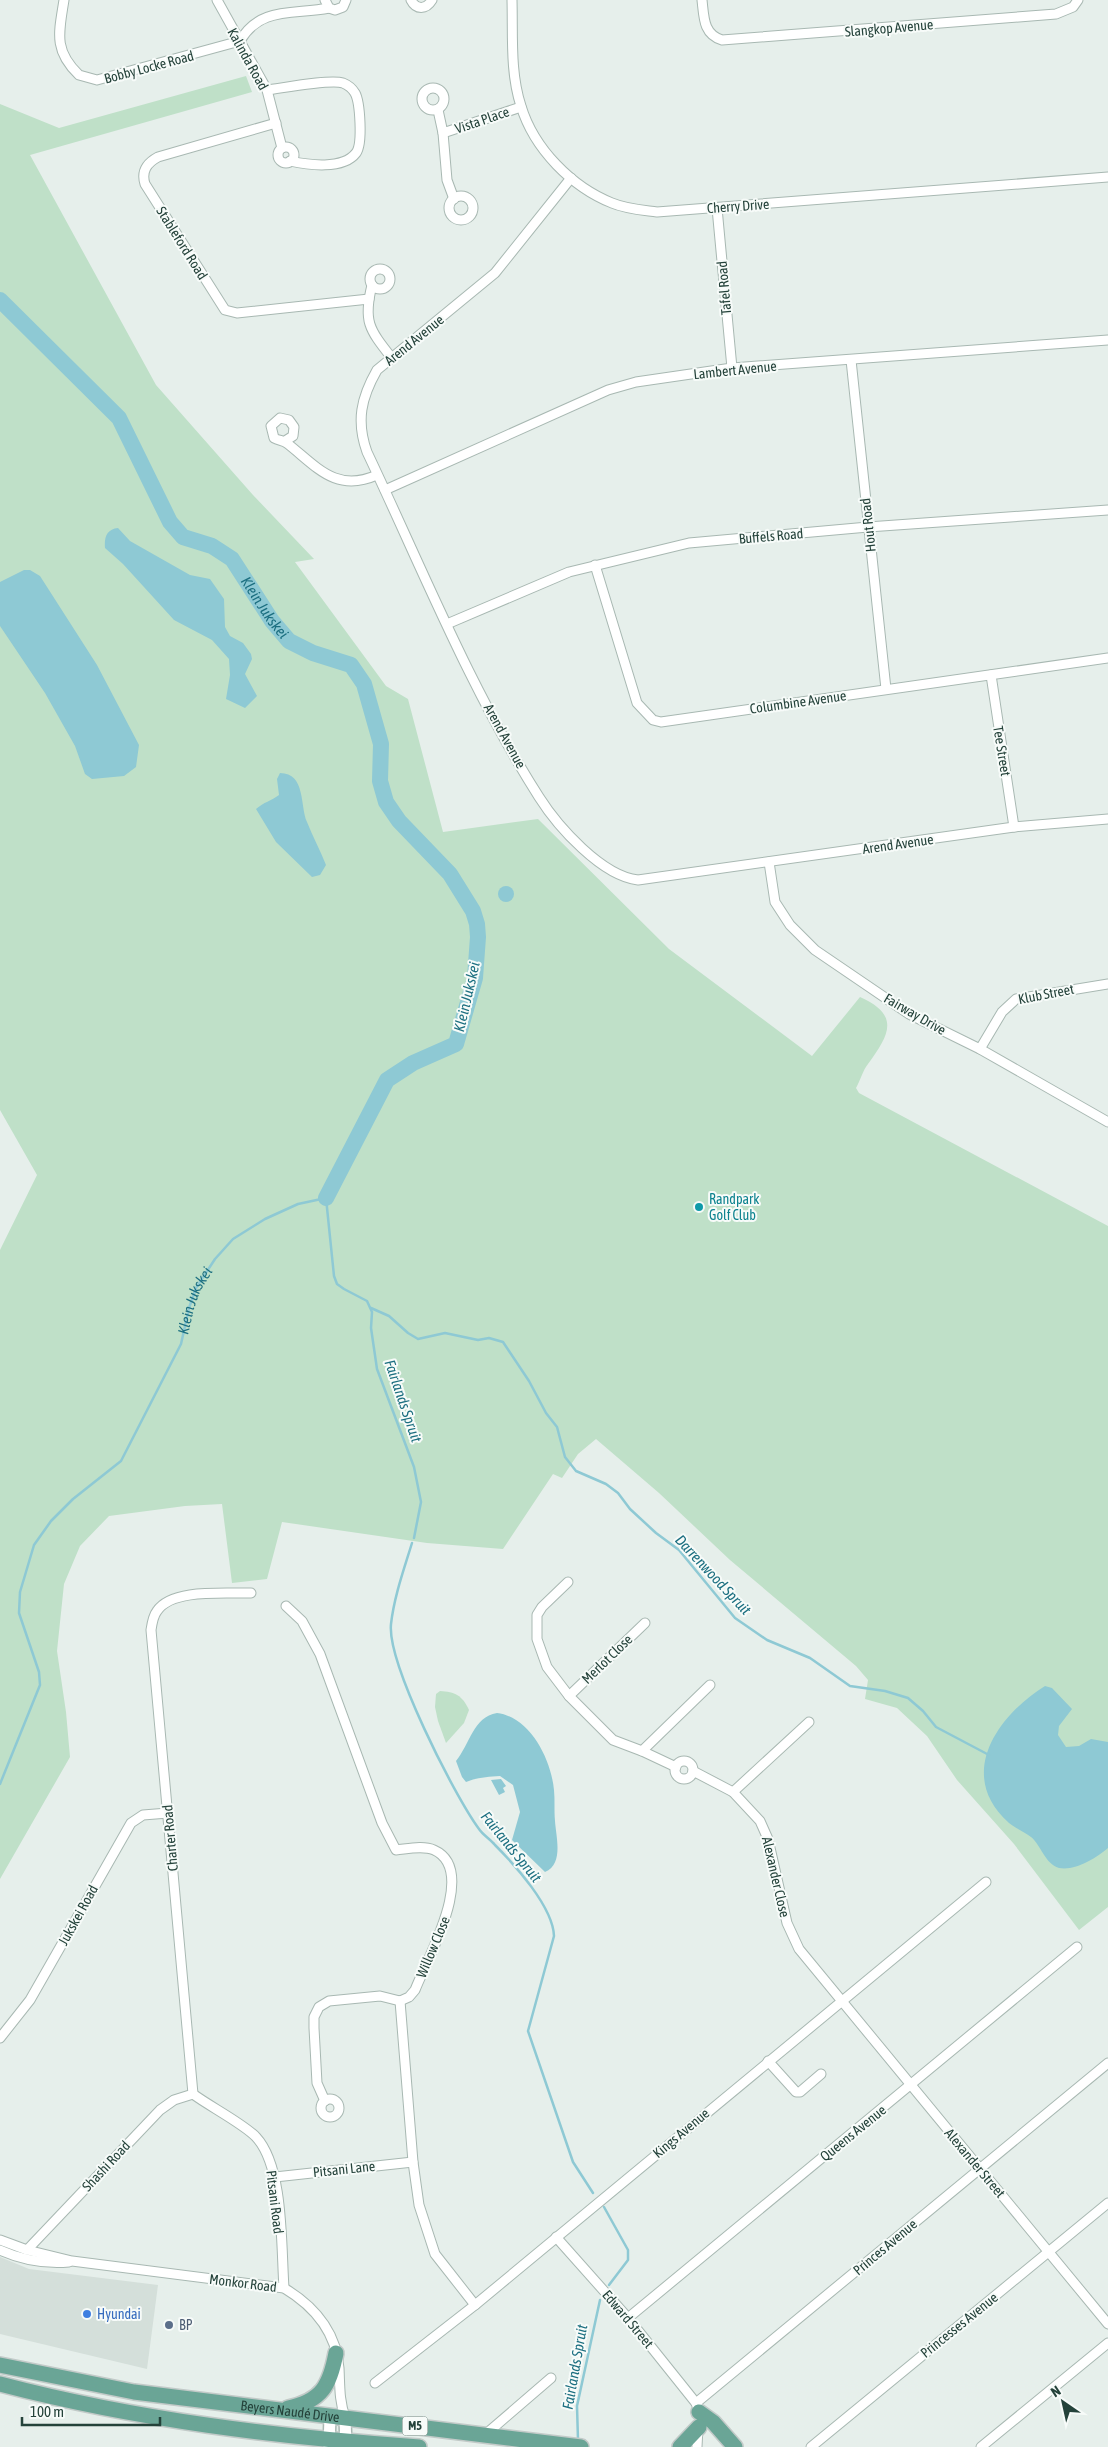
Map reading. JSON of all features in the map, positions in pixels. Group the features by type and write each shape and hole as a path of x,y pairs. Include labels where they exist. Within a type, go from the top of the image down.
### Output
{"main road":[{"path":"274,2409 300,2405 320,2394 333,2373 336,2353"},
{"name":"Beyers Naudé Drive","path":"0,2365 134,2392 575,2446"},
{"name":"Beyers Naudé Drive","path":"0,2384 174,2420 329,2444 419,2447"},
{"path":"680,2447 698,2414 714,2422 735,2447"},
{"path":"227,2428 285,2440 303,2447"}],"street":[{"name":"Bobby Locke Road","path":"64,0 58,36 60,48 74,71 90,80 104,79 240,41"},
{"name":"Kalinda Road","path":"218,0 253,61 267,90 282,148 279,152 279,159 286,163 290,161 308,164 334,164 350,158 356,153 360,136 356,95 349,86 338,82 267,90"},
{"path":"240,41 251,25 269,15 327,4 335,10 341,9 346,0"},
{"path":"411,0 414,5 421,8 427,6 432,0"},
{"name":"Cherry Drive","path":"512,0 514,69 521,107 533,132 547,154 571,178 592,193 613,204 657,212 1108,177"},
{"name":"Slangkop Avenue","path":"702,0 704,22 707,31 715,38 733,40 1056,14 1073,7 1078,0"},
{"name":"Vista Place","path":"443,133 521,107"},
{"name":"Vista Place","path":"438,110 443,133 447,180 454,199"},
{"name":"Stableford Road","path":"276,124 158,156 147,165 144,177 145,184 225,310 237,313 369,299"},
{"name":"Arend Avenue","path":"571,178 495,274 378,370 363,398 360,416 364,444 446,624 489,709 539,797 570,834 601,865 623,877 638,880 1014,827 1108,819"},
{"name":"Tafel Road","path":"717,208 732,368"},
{"path":"372,285 369,299 370,328 392,357"},
{"name":"Lambert Avenue","path":"385,490 622,385 732,368 1108,340"},
{"name":"Hout Road","path":"851,360 886,689"},
{"path":"285,441 318,471 326,475 353,481 368,479 378,475"},
{"name":"Buffels Road","path":"446,624 548,580 595,565 689,543 868,527 1108,510"},
{"name":"Columbine Avenue","path":"595,565 637,702 653,720 671,721 1108,658"},
{"name":"Tee Street","path":"990,675 1014,827"},
{"name":"Fairway Drive","path":"769,862 775,902 790,925 815,950 910,1014 980,1049 1108,1122"},
{"name":"Klub Street","path":"980,1049 1002,1012 1016,999 1108,984"},
{"path":"568,1582 537,1615 535,1625 541,1653 547,1667 568,1696 613,1740 642,1750 676,1767"},
{"name":"Charter Road","path":"192,2094 151,1630 156,1611 169,1600 180,1596 251,1593"},
{"name":"Willow Close","path":"286,1606 302,1621 320,1654 382,1823 396,1850 432,1849 439,1853 448,1866 452,1888 445,1920 414,1990 409,1997 400,2001"},
{"name":"Merlot Close","path":"568,1696 645,1623"},
{"path":"642,1750 710,1685"},
{"path":"733,1792 808,1722"},
{"path":"685,1761 692,1764 693,1772 689,1778 682,1779 676,1774 676,1767 680,1762 685,1761"},
{"name":"Alexander Close","path":"693,1772 733,1792 757,1816 765,1831 787,1923 794,1942 843,2001"},
{"name":"Jukskei Road","path":"0,2038 30,2000 131,1823 143,1815 168,1814"},
{"name":"Kings Avenue","path":"375,2384 591,2209 986,1882"},
{"name":"Queens Avenue","path":"628,2318 1077,1947"},
{"path":"325,2101 317,2083 314,2017 318,2007 329,2001 380,1996 400,2001 413,2162 419,2205 431,2245 440,2262 474,2305"},
{"name":"Alexander Street","path":"843,2001 910,2086 1108,2324"},
{"path":"768,2062 796,2092 800,2092 821,2074"},
{"name":"Princes Avenue","path":"698,2414 980,2168 1108,2063"},
{"name":"Pitsani Road","path":"192,2094 254,2135 266,2150 275,2177 284,2288"},
{"name":"Shashi Road","path":"27,2250 160,2110 174,2100 192,2094"},
{"name":"Pitsani Lane","path":"275,2177 413,2162"},
{"name":"Princesses Avenue","path":"811,2447 1108,2203"},
{"name":"Edward Street","path":"556,2237 628,2318 698,2414"},
{"name":"Monkor Road","path":"0,2240 27,2250 72,2261 284,2288 307,2303 321,2318 336,2353 339,2367 338,2417"},
{"name":"Monkor Road","path":"0,2250 36,2261 56,2263 72,2261"},
{"path":"981,2447 1108,2343"},
{"path":"486,2434 551,2378"},
{"name":"Monkor Road","path":"338,2397 338,2417"},
{"path":"697,2447 698,2414"},
{"path":"329,2444 338,2417"},
{"path":"338,2417 346,2444"}],"shaded area":[{"path":"0,2257 29,2269 158,2285 147,2369 0,2334"}],"green space":[{"path":"246,76 252,92 30,155 156,385 253,495 314,559 295,562 386,686 408,699 443,832 538,819 669,949 812,1056 860,997 873,1004 886,1018 886,1034 856,1088 859,1093 1108,1226 1108,1907 1079,1930 1014,1844 957,1780 927,1736 897,1708 865,1699 868,1680 856,1666 730,1560 659,1493 596,1439 578,1454 562,1478 553,1474 503,1549 427,1543 282,1522 267,1579 232,1583 222,1504 185,1506 109,1516 80,1546 64,1584 57,1651 66,1712 70,1757 0,1879 0,1250 37,1175 0,1110 0,104 59,128"},
{"path":"440,1691 458,1695 469,1710 464,1723 446,1743 435,1707 436,1694"}],"water":[{"path":"118,528 130,541 190,575 210,579 224,599 225,627 230,636 243,643 251,654 252,659 245,674 257,696 245,708 226,699 230,675 229,659 212,640 174,620 123,564 105,548 107,534 111,530"},
{"path":"24,570 30,570 40,576 97,665 139,745 136,767 124,776 92,779 85,774 75,746 45,693 0,626 0,582"},
{"path":"280,773 288,774 294,779 301,792 307,822 326,865 320,875 312,877 276,842 256,809 279,795 277,779"},
{"path":"506,886 514,894 506,902 498,894"},
{"path":"1045,1686 1052,1688 1072,1709 1059,1726 1058,1735 1066,1747 1079,1746 1091,1739 1108,1742 1108,1848 1092,1860 1072,1868 1059,1868 1050,1863 1034,1840 1009,1823 993,1805 985,1785 984,1766 989,1747 999,1729 1028,1698"},
{"path":"497,1713 509,1716 529,1731 543,1753 552,1778 558,1850 555,1863 545,1872 512,1840 520,1812 513,1785 500,1776 479,1778 466,1782 456,1761 477,1725 482,1720"},
{"path":"501,1779 506,1786 503,1788 505,1792 499,1795 491,1780"}],"waterway":[{"name":"Klein Jukskei","path":"0,300 119,418 170,522 183,537 212,546 232,559 272,621 289,641 313,653 351,665 364,684 381,744 380,781 386,802 399,821 450,874 473,911 478,937 475,978 456,1044 413,1063 387,1080 326,1198"},
{"name":"Klein Jukskei","path":"0,1784 40,1685 39,1672 19,1613 20,1592 34,1545 51,1521 73,1499 121,1461 181,1344 189,1308 196,1288 215,1259 233,1239 265,1219 298,1204 326,1198 334,1276 337,1284 367,1301 372,1312 371,1328 377,1369 414,1467 421,1502 414,1538"},
{"name":"Darrenwood Spruit","path":"371,1308 389,1316 408,1333 418,1339 445,1333 478,1340 489,1338 503,1342 529,1381 546,1413 557,1427 565,1457 576,1471 606,1484 618,1493 630,1509 656,1533 679,1550 735,1618 767,1640 810,1658 850,1686 885,1691 908,1698 923,1711 936,1727 989,1755"},
{"name":"Fairlands Spruit","path":"412,1543 392,1614 393,1643 410,1697 454,1788 481,1831 532,1887 547,1912 552,1925 554,1936 528,2031 573,2162 593,2193"},
{"name":"Fairlands Spruit","path":"604,2207 628,2250 628,2260 609,2285"},
{"name":"Fairlands Spruit","path":"578,2440 577,2406 600,2300"}],"place":[{"name":"Randpark Golf Club","path":"699,1207"},
{"name":"Hyundai","path":"87,2314"},
{"name":"BP","path":"169,2325"}]}
